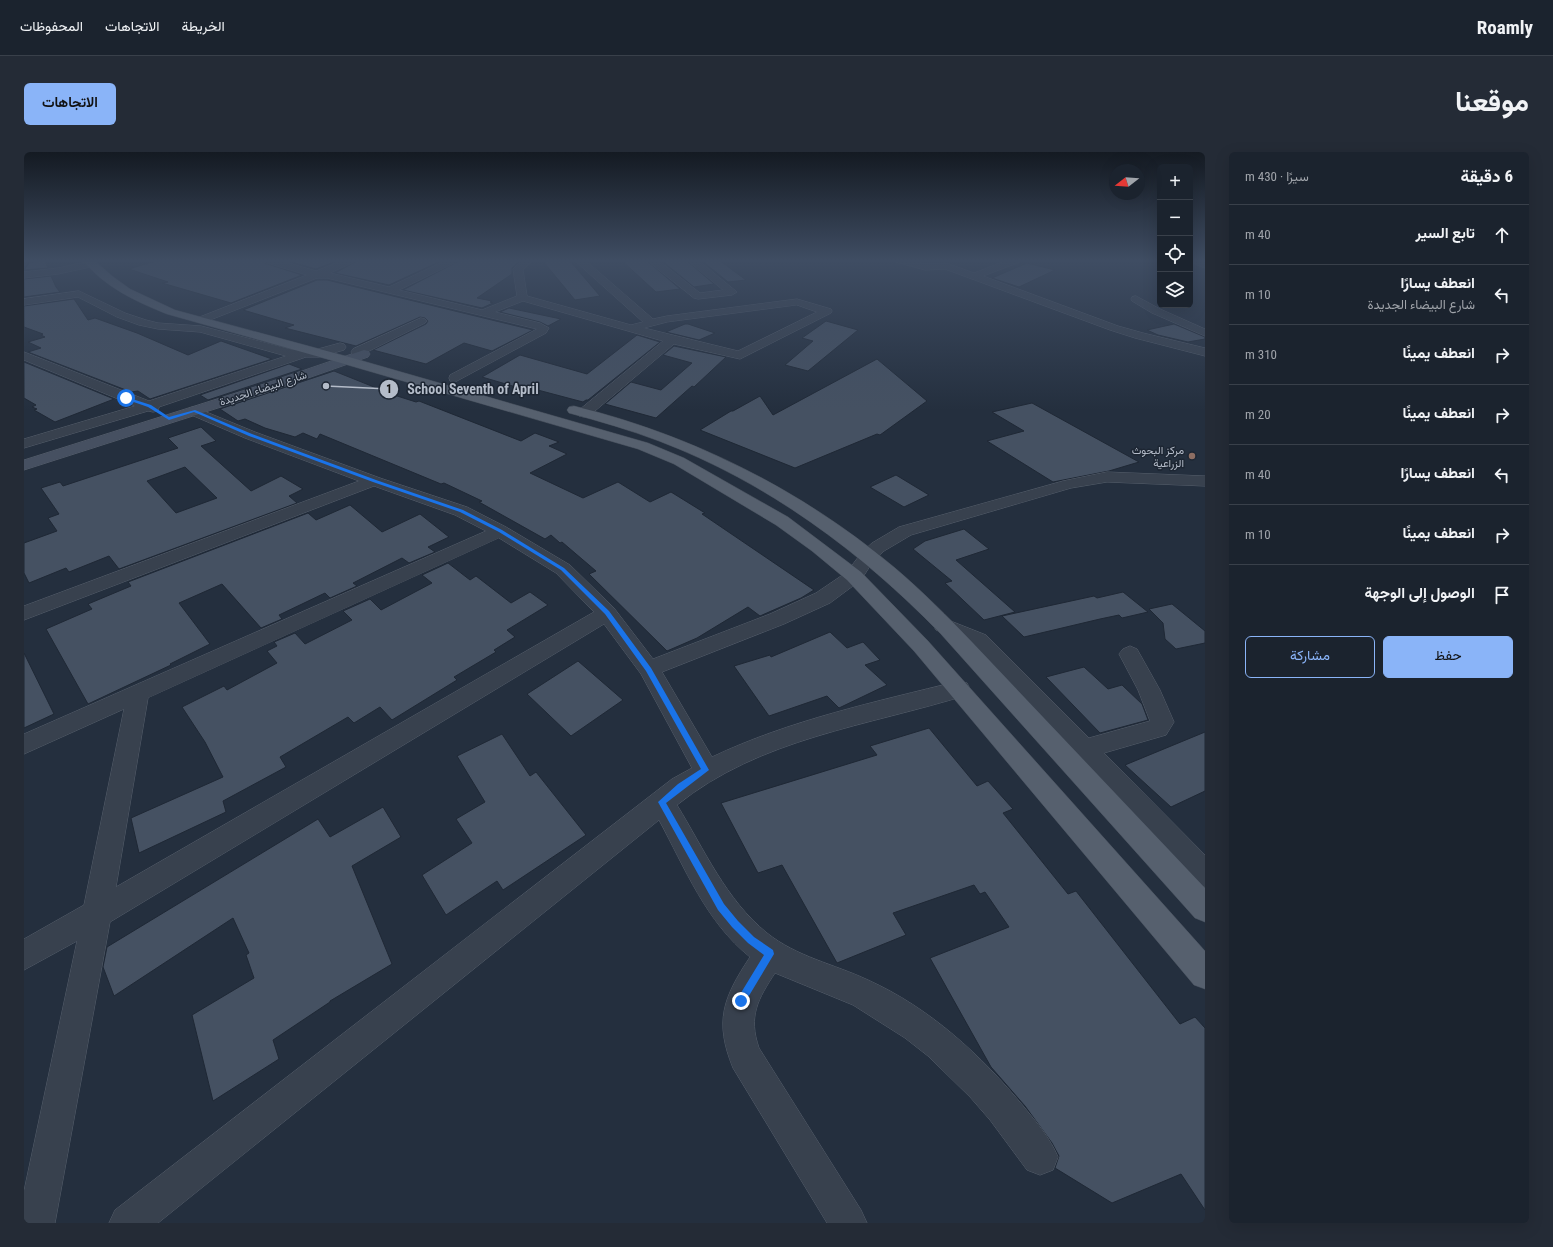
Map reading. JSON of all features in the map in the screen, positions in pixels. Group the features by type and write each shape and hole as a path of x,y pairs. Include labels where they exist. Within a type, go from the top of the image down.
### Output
{"main road":[{"path":"166,310 171,312 209,317 344,353 455,378 625,424 705,455 785,498 826,525 868,556 943,625 1205,908"},
{"path":"344,353 643,446 679,461 712,478 782,521 854,576 916,640 1205,974"}],"street":[{"path":"113,310 148,324 201,329 301,355 344,353 421,321"},
{"path":"209,317 227,310"},
{"path":"455,378 542,331 543,328 536,325 470,310"},
{"path":"483,313 491,310"},
{"path":"566,310 672,340 740,355 826,311 823,310"},
{"path":"636,310 651,323"},
{"path":"632,328 667,319 735,310"},
{"path":"1067,310 1139,336 1205,352"},
{"path":"1154,310 1205,333"},
{"path":"584,413 672,340"},
{"name":"شارع البيضاء الجديدة","path":"24,465 159,412 194,410 263,389 344,353"},
{"name":"شارع البيضاء الجديدة","path":"24,454 344,353"},
{"path":"24,444 159,412 301,355"},
{"path":"24,356 159,412"},
{"path":"194,410 250,435 374,481 461,511 500,531 562,569 607,613 649,670 706,770"},
{"path":"649,670 777,619 822,598 854,576 868,556 891,538 905,531 1069,484 1107,477 1202,483"},
{"path":"24,613 374,481"},
{"path":"24,744 500,531"},
{"path":"24,955 97,914 607,613"},
{"path":"943,625 979,640 1205,874"},
{"path":"1085,749 1158,728 1162,722 1149,690 1130,654"},
{"path":"128,1223 681,787 706,770 739,754 805,730 959,688"},
{"path":"36,1223 97,914 138,693"},
{"path":"662,802 721,907 751,940 770,954 797,969 862,993 898,1013 933,1038 988,1090 1040,1157"},
{"path":"770,954 741,1001 737,1015 740,1042 745,1056 848,1223"}],"building":[{"path":"24,310 81,310 88,320 95,318 137,333 188,355 221,341 272,359 150,399 138,391 131,392 28,352 41,348 28,342 45,337 41,335 43,334 24,327"},
{"path":"243,310 451,310 533,330 492,351 464,343 426,364 373,350 426,324 428,321 425,318 420,317 356,346 285,328 294,325"},
{"path":"505,310 518,310 561,319 548,326 540,322 500,312"},
{"path":"826,321 858,330 808,371 785,365 813,341 802,338"},
{"path":"685,324 715,333 699,340 666,332"},
{"path":"1174,324 1205,337 1205,339 1188,342 1158,335 1147,330"},
{"path":"637,335 660,342 588,400 583,402 519,385 516,387 482,377 520,355 587,374"},
{"path":"674,346 726,357 694,387 692,386 656,418 605,404 631,382 661,390 692,363 663,355"},
{"path":"877,359 927,401 880,435 877,434 795,468 700,430 731,411 760,396 773,415"},
{"path":"24,362 114,399 55,422 34,410 37,409 32,407 36,405 24,398"},
{"path":"289,364 302,369 208,400 200,395"},
{"path":"334,371 394,395 416,402 419,401 521,441 535,433 559,442 549,446 567,454 530,473 583,498 618,482 650,502 671,492 705,513 702,514 814,590 801,598 760,616 748,607 697,638 667,651 589,574 596,571 562,542 560,543 551,535 545,539 479,502 482,501 444,483 441,484 320,434 317,439 303,433 295,437 265,428 245,419 238,421 220,409"},
{"path":"1032,403 1139,462 1109,471 1053,482 987,441 1024,431 992,412"},
{"path":"201,427 216,441 201,446 251,491 281,476 303,489 289,496 297,503 119,569 109,556 69,572 66,568 29,583 24,573 24,543 57,531 48,518 59,514 41,488 60,482 63,486 178,448 168,438","holes":["185,467 217,498 176,513 147,481"]},
{"path":"896,475 929,495 904,507 870,487"},
{"path":"350,505 382,532 420,514 449,537 428,547 435,552 409,563 402,558 353,583 357,586 330,598 325,593 279,615 282,619 261,628 222,584 179,603 210,644 170,664 171,665 88,704 46,629 92,609 88,604 131,586 128,582 308,513 316,520"},
{"path":"964,529 989,549 956,560 1015,612 984,620 945,583 952,581 913,549 925,541"},
{"path":"448,563 470,580 476,576 511,603 530,592 548,605 507,630 515,637 494,650 496,652 454,677 457,680 392,720 380,707 354,723 348,717 280,757 286,767 223,801 226,812 139,853 131,818 223,777 205,742 182,707 224,686 227,690 277,663 267,651 277,646 274,642 295,633 305,644 352,620 343,611 370,599 381,610 432,583 422,575"},
{"path":"1123,592 1148,612 1122,618 1119,615 1024,637 1002,616 1094,596 1097,598"},
{"path":"1172,604 1205,631 1205,643 1176,649 1165,639 1163,623 1149,609"},
{"path":"830,632 847,648 863,642 880,660 865,665 887,685 839,708 827,696 769,716 734,666 770,655 771,657"},
{"path":"24,653 54,714 24,728"},
{"path":"578,661 623,700 571,736 527,694"},
{"path":"1084,667 1108,689 1122,685 1142,704 1148,720 1100,733 1046,677"},
{"path":"929,728 977,786 988,781 1013,809 1003,813 1068,894 1076,891 1180,1024 1195,1017 1205,1028 1205,1210 1181,1174 1112,1203 1055,1168 1059,1156 1052,1143 1025,1106 991,1067 930,958 1009,927 985,892 980,894 974,885 893,913 906,935 837,963 782,865 758,873 721,803 877,755 870,746"},
{"path":"1205,732 1205,791 1171,807 1125,765"},
{"path":"502,734 530,776 536,772 586,835 503,890 497,881 446,915 422,875 472,843 456,819 485,802 457,756"},
{"path":"383,807 401,837 352,866 392,964 330,1001 273,1040 279,1059 213,1101 192,1015 254,978 246,955 249,953 233,918 114,996 103,967 107,947 318,819 330,837"}],"place":[{"name":"School Seventh of April","path":"326,386"},
{"name":"مركز البحوث الزراعية","path":"1192,456"}],"route":[{"path":"126,398 149,406 169,418 194,410 250,435 374,481 461,511 500,531 562,569 607,613 649,670 706,770 662,802 721,907 751,940 770,954 746,990 741,1001"}]}
